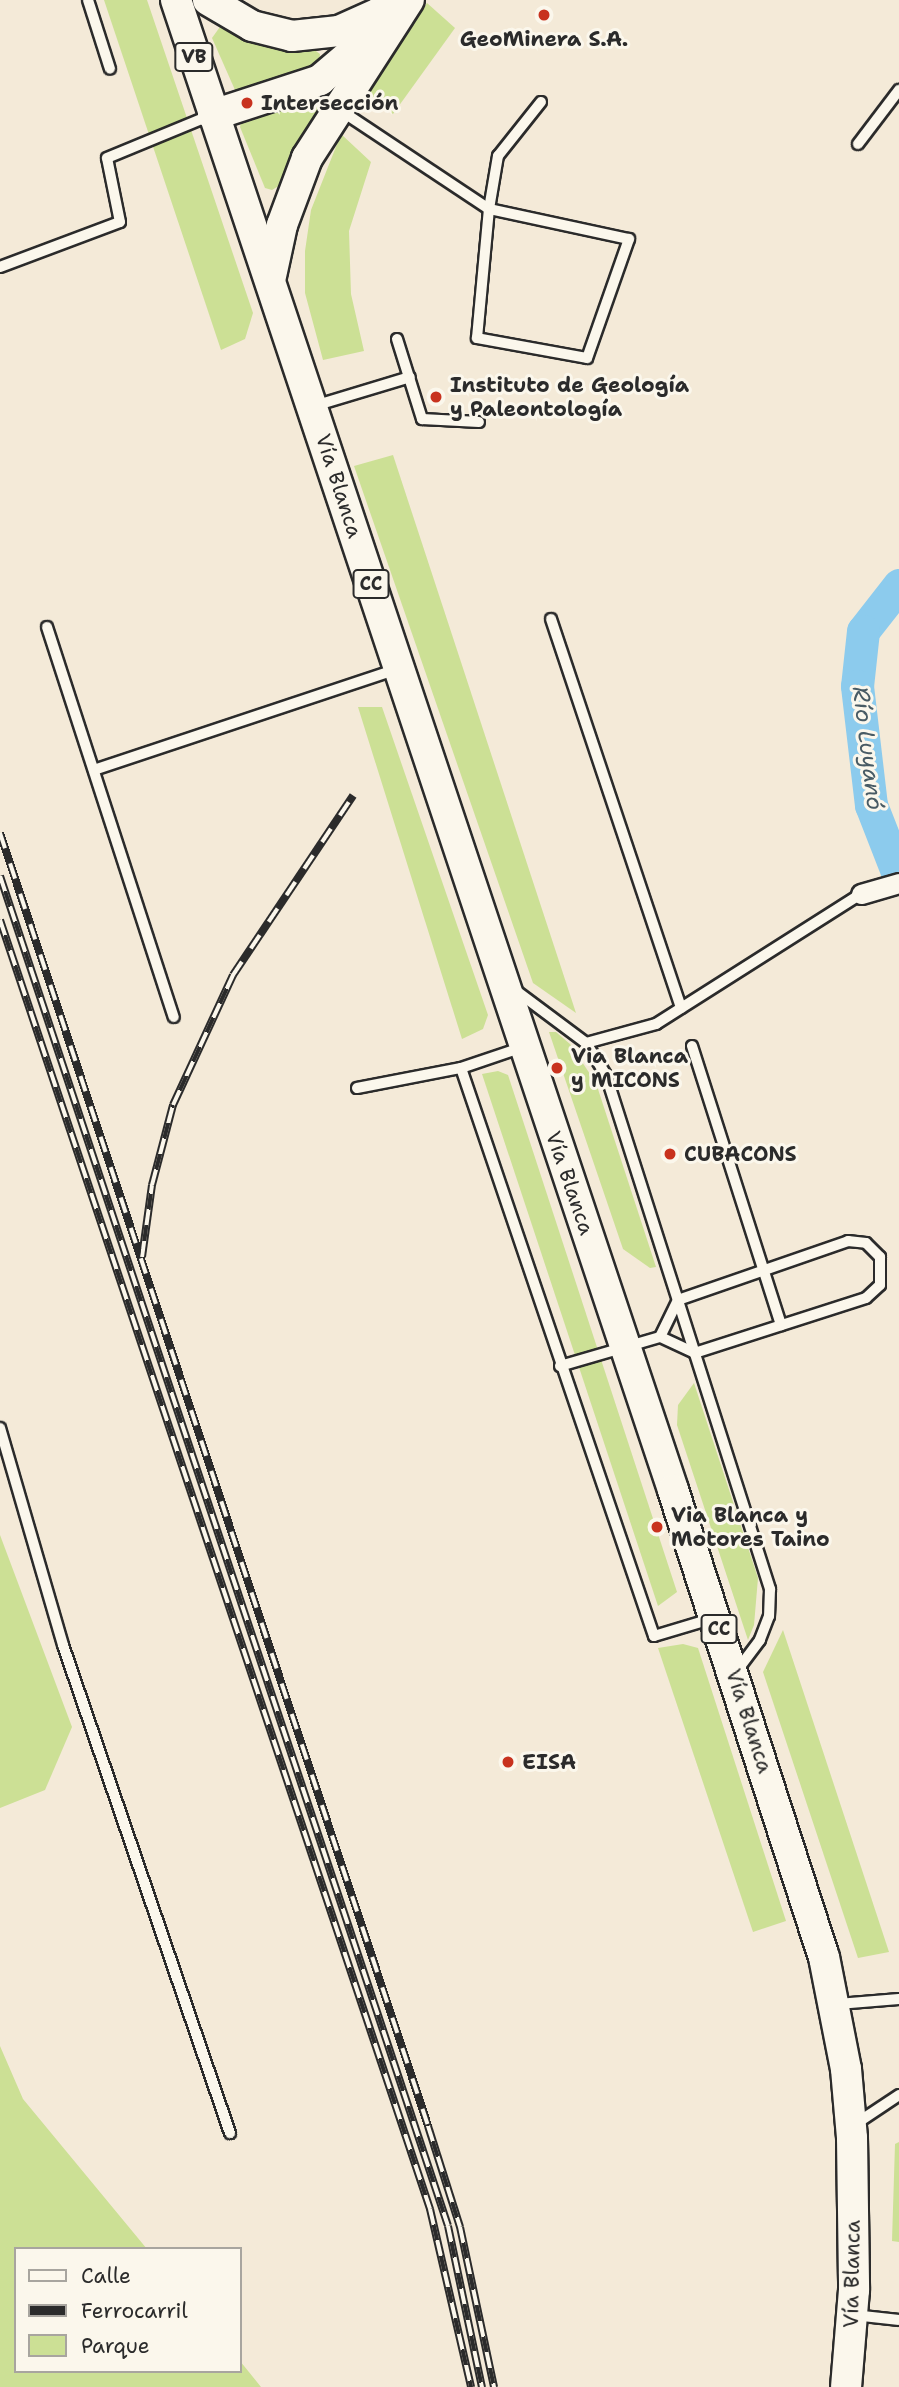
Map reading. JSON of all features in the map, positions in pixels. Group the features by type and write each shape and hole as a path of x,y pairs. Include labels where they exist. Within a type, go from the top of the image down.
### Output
{"main road":[{"name":"Vía Blanca","path":"176,0 213,115 271,276 398,669 734,1675 835,2004 851,2127 854,2315 846,2387"},
{"path":"208,0 252,26 292,36 339,31 379,13 395,0"},
{"path":"213,115 320,80 355,54 403,0"},
{"path":"271,276 293,191 337,108 409,0"}],"street":[{"path":"861,894 899,883"}],"lane":[{"path":"88,0 110,69"},
{"path":"858,144 899,90"},
{"path":"337,108 489,209 629,239 587,358 477,338 489,209 499,156 541,102"},
{"path":"0,267 120,222 107,158 213,115"},
{"path":"397,339 422,419 479,422"},
{"path":"313,406 410,376"},
{"path":"551,619 681,1008"},
{"path":"47,627 174,1017"},
{"path":"94,770 398,669"},
{"path":"586,1043 656,1024 861,894"},
{"path":"502,981 586,1043 606,1074 770,1589 769,1616 760,1640 734,1675"},
{"path":"692,1046 781,1325"},
{"path":"357,1088 461,1068 524,1047"},
{"path":"461,1068 560,1366 654,1636 715,1618"},
{"path":"560,1366 660,1337 695,1353 866,1298 880,1285 880,1257 866,1243 848,1241 678,1300 660,1337"},
{"path":"0,1428 63,1644 230,2133"},
{"path":"835,2004 899,1998"},
{"path":"851,2127 899,2095"},
{"path":"854,2315 899,2320"}],"green space":[{"path":"104,0 147,0 253,313 245,339 221,350"},
{"path":"427,3 455,28 393,114 364,93"},
{"path":"222,24 313,49 320,54 319,64 235,90 212,38"},
{"path":"310,98 324,101 325,106 282,184 272,190 265,188 240,127 242,118"},
{"path":"341,134 371,162 349,231 351,294 364,351 323,360 305,293 305,251 311,210"},
{"path":"393,455 576,1013 533,983 354,466"},
{"path":"358,707 382,707 488,1015 483,1029 462,1039"},
{"path":"549,1032 556,1032 570,1044 596,1083 656,1267 650,1268 623,1249"},
{"path":"498,1071 508,1075 677,1592 658,1606 482,1074"},
{"path":"694,1383 758,1578 754,1625 748,1640 677,1425 678,1405"},
{"path":"0,1535 72,1727 45,1790 0,1808"},
{"path":"783,1630 889,1952 858,1958 763,1672"},
{"path":"683,1644 698,1648 786,1921 753,1932 658,1648"},
{"path":"0,2046 23,2099 145,2247 14,2247 14,2373 242,2373 242,2363 261,2387 0,2387"},
{"path":"899,2142 899,2242 892,2241 895,2144"}],"waterway":[{"name":"Río Luyanó","path":"899,585 863,631 857,686 871,805 899,877"}],"railway":[{"path":"142,1257 152,1185 173,1105 233,975 353,796"},
{"path":"0,833 428,2126 460,2227 494,2387"},
{"path":"0,876 448,2226 482,2387"},
{"path":"0,920 430,2209 471,2387"}],"place":[{"name":"GeoMinera S.A.","path":"544,15"},
{"name":"Intersección","path":"247,103"},
{"name":"Instituto de Geología y Paleontología","path":"436,397"},
{"name":"Via Blanca y MICONS","path":"557,1068"},
{"name":"CUBACONS","path":"670,1154"},
{"name":"Via Blanca y Motores Taino","path":"657,1527"},
{"name":"EISA","path":"508,1762"}]}
